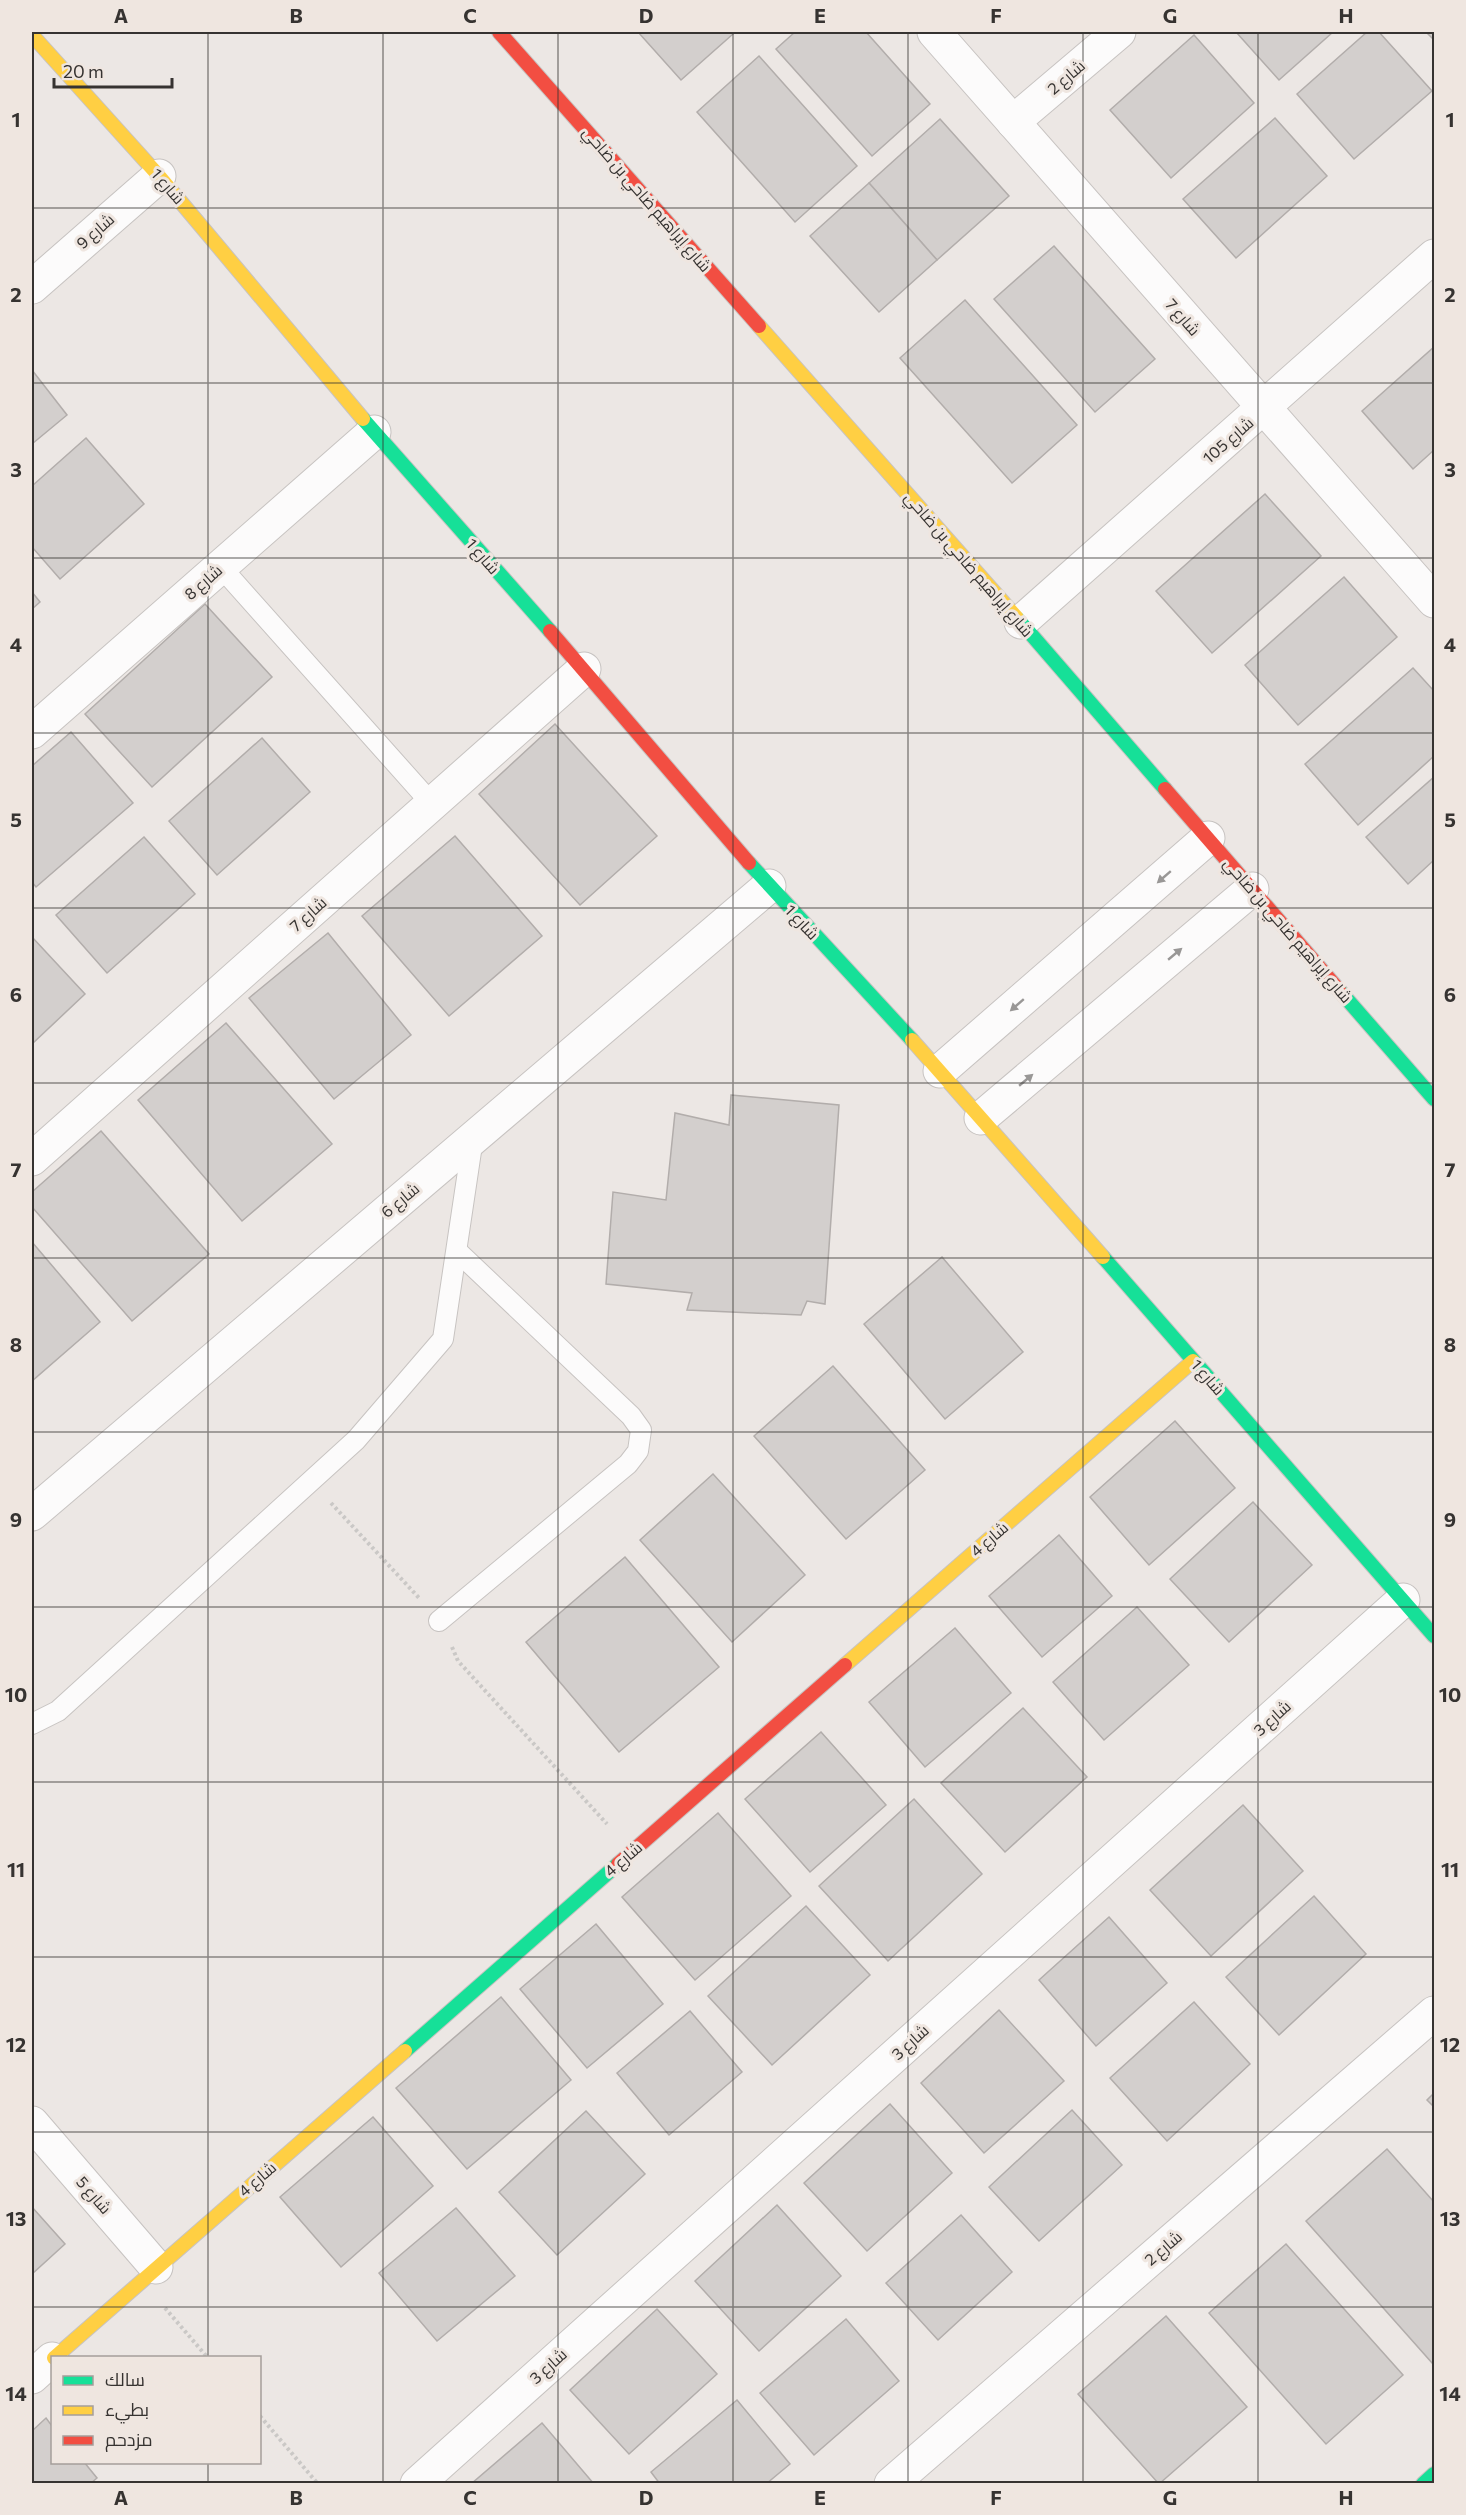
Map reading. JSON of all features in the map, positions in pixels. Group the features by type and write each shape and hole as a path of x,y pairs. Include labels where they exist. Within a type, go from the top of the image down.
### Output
{"street":[{"name":"شارع إبراهيم ضاحي بن ضاحي","path":"499,32 1020,622 1434,1099"},
{"name":"شارع 7","path":"934,32 1434,601"},
{"name":"شارع 2","path":"1013,122 1119,32"},
{"name":"شارع 1","path":"32,35 159,176 374,432 584,669 769,886 940,1071 1434,1636"},
{"name":"شارع 9","path":"32,287 159,176"},
{"name":"شارع 105","path":"1020,622 1434,256"},
{"name":"شارع 8","path":"32,732 374,432"},
{"name":"شارع 7","path":"32,1159 584,669"},
{"path":"940,1071 1208,838"},
{"name":"شارع 6","path":"32,1514 769,886"},
{"path":"981,1118 1252,889"},
{"name":"شارع 4","path":"55,2356 1193,1361"},
{"name":"شارع 3","path":"417,2484 1403,1600"},
{"name":"شارع 2","path":"891,2484 1434,2013"},
{"name":"شارع 5","path":"32,2122 148,2273"},
{"name":"شارع 4","path":"32,2377 51,2360"},
{"path":"1423,2484 1434,2474"}],"lane":[{"path":"220,566 432,804"},
{"path":"32,1724 58,1711 356,1440 443,1339 458,1252 473,1138"},
{"path":"440,1621 628,1464 638,1451 642,1430 631,1416 458,1252"}],"path":[{"path":"311,1481 440,1621 458,1661 631,1851"},
{"path":"148,2273 207,2356"},
{"path":"261,2417 318,2484"}],"building":[{"path":"638,32 731,32 733,34 681,80"},
{"path":"795,32 866,32 930,104 872,156 776,49"},
{"path":"1236,32 1333,32 1279,80"},
{"path":"1367,32 1379,32 1432,91 1354,159 1297,94"},
{"path":"1426,32 1434,32 1434,40"},
{"path":"1194,35 1254,103 1171,178 1110,110"},
{"path":"759,56 857,166 795,222 697,112"},
{"path":"1275,118 1327,176 1236,258 1183,199"},
{"path":"940,119 1009,196 937,260 869,183"},
{"path":"869,183 937,260 879,312 810,236"},
{"path":"1054,246 1155,359 1095,412 994,299"},
{"path":"965,300 1077,425 1012,483 900,358"},
{"path":"1434,347 1434,450 1413,469 1362,411"},
{"path":"32,370 67,415 32,444"},
{"path":"86,438 144,504 60,579 32,547 32,486"},
{"path":"1265,494 1321,556 1212,653 1156,591"},
{"path":"1344,577 1397,637 1298,725 1245,665"},
{"path":"32,592 40,602 32,609"},
{"path":"205,604 272,677 152,787 85,714"},
{"path":"1413,668 1434,691 1434,756 1358,825 1305,764"},
{"path":"555,724 657,836 580,905 479,794"},
{"path":"71,732 133,803 36,887 32,882 32,766"},
{"path":"262,738 310,792 217,875 169,821"},
{"path":"1434,777 1434,860 1408,884 1366,837"},
{"path":"455,836 542,936 449,1016 362,916"},
{"path":"144,837 195,894 107,973 56,915"},
{"path":"328,933 411,1035 334,1099 249,998"},
{"path":"32,937 85,994 32,1044"},
{"path":"226,1023 332,1144 242,1221 138,1100"},
{"path":"731,1095 839,1105 825,1304 807,1301 801,1315 687,1310 692,1293 606,1284 613,1192 666,1200 675,1113 729,1125"},
{"path":"101,1131 209,1254 132,1321 32,1207 32,1192"},
{"path":"32,1242 100,1322 32,1381"},
{"path":"942,1257 1023,1352 945,1419 864,1324"},
{"path":"833,1366 925,1470 846,1539 754,1436"},
{"path":"1175,1421 1235,1488 1149,1565 1090,1497"},
{"path":"713,1474 805,1575 732,1642 640,1540"},
{"path":"1253,1502 1312,1565 1229,1642 1170,1579"},
{"path":"1059,1535 1112,1596 1042,1657 989,1596"},
{"path":"625,1557 719,1667 619,1752 526,1642"},
{"path":"1137,1607 1189,1665 1104,1740 1053,1682"},
{"path":"955,1628 1011,1693 925,1767 869,1702"},
{"path":"1023,1708 1087,1777 1005,1852 941,1783"},
{"path":"821,1732 886,1805 810,1872 745,1799"},
{"path":"914,1799 982,1874 888,1961 819,1886"},
{"path":"1243,1805 1303,1871 1211,1956 1150,1890"},
{"path":"718,1813 791,1896 695,1980 622,1897"},
{"path":"1314,1896 1366,1954 1279,2035 1226,1977"},
{"path":"806,1906 870,1975 772,2065 708,1996"},
{"path":"1109,1917 1167,1983 1096,2046 1039,1980"},
{"path":"596,1924 663,2004 587,2068 520,1989"},
{"path":"501,1997 571,2080 467,2169 396,2088"},
{"path":"1194,2002 1250,2064 1167,2141 1110,2078"},
{"path":"999,2010 1064,2081 984,2153 921,2083"},
{"path":"690,2011 742,2072 669,2135 617,2073"},
{"path":"1434,2093 1434,2107 1427,2100"},
{"path":"890,2104 952,2173 867,2251 804,2183"},
{"path":"1072,2110 1122,2165 1039,2241 989,2187"},
{"path":"586,2111 645,2174 557,2255 499,2192"},
{"path":"373,2117 433,2186 341,2267 280,2197"},
{"path":"1387,2149 1434,2202 1433,2364 1306,2221"},
{"path":"777,2205 841,2276 759,2351 695,2281"},
{"path":"32,2207 65,2244 32,2274"},
{"path":"456,2208 515,2276 437,2341 379,2273"},
{"path":"961,2215 1012,2272 938,2340 886,2283"},
{"path":"1286,2244 1403,2375 1326,2444 1209,2313"},
{"path":"657,2309 717,2374 629,2454 570,2390"},
{"path":"1166,2316 1247,2407 1159,2484 1078,2394"},
{"path":"846,2319 899,2381 814,2455 760,2393"},
{"path":"737,2400 790,2464 766,2484 660,2484 651,2472"},
{"path":"46,2418 51,2425 51,2464 86,2464 97,2478 90,2484 32,2484 32,2431"},
{"path":"542,2423 594,2484 471,2484"}],"traffic: fast":[{"path":"363,419 550,631"},
{"path":"1017,618 1165,789"},
{"path":"749,863 912,1040"},
{"path":"1339,990 1434,1099"},
{"path":"1103,1257 1434,1636"},
{"path":"405,2051 618,1864"},
{"path":"1423,2484 1434,2474"}],"traffic: slow":[{"path":"32,35 159,176 363,419"},
{"path":"759,326 1017,618"},
{"path":"912,1040 1103,1257"},
{"path":"845,1665 1193,1361"},
{"path":"56,2356 405,2051"}],"traffic: jam":[{"path":"499,32 759,326"},
{"path":"550,631 749,863"},
{"path":"1165,789 1339,990"},
{"path":"618,1864 845,1665"}]}
